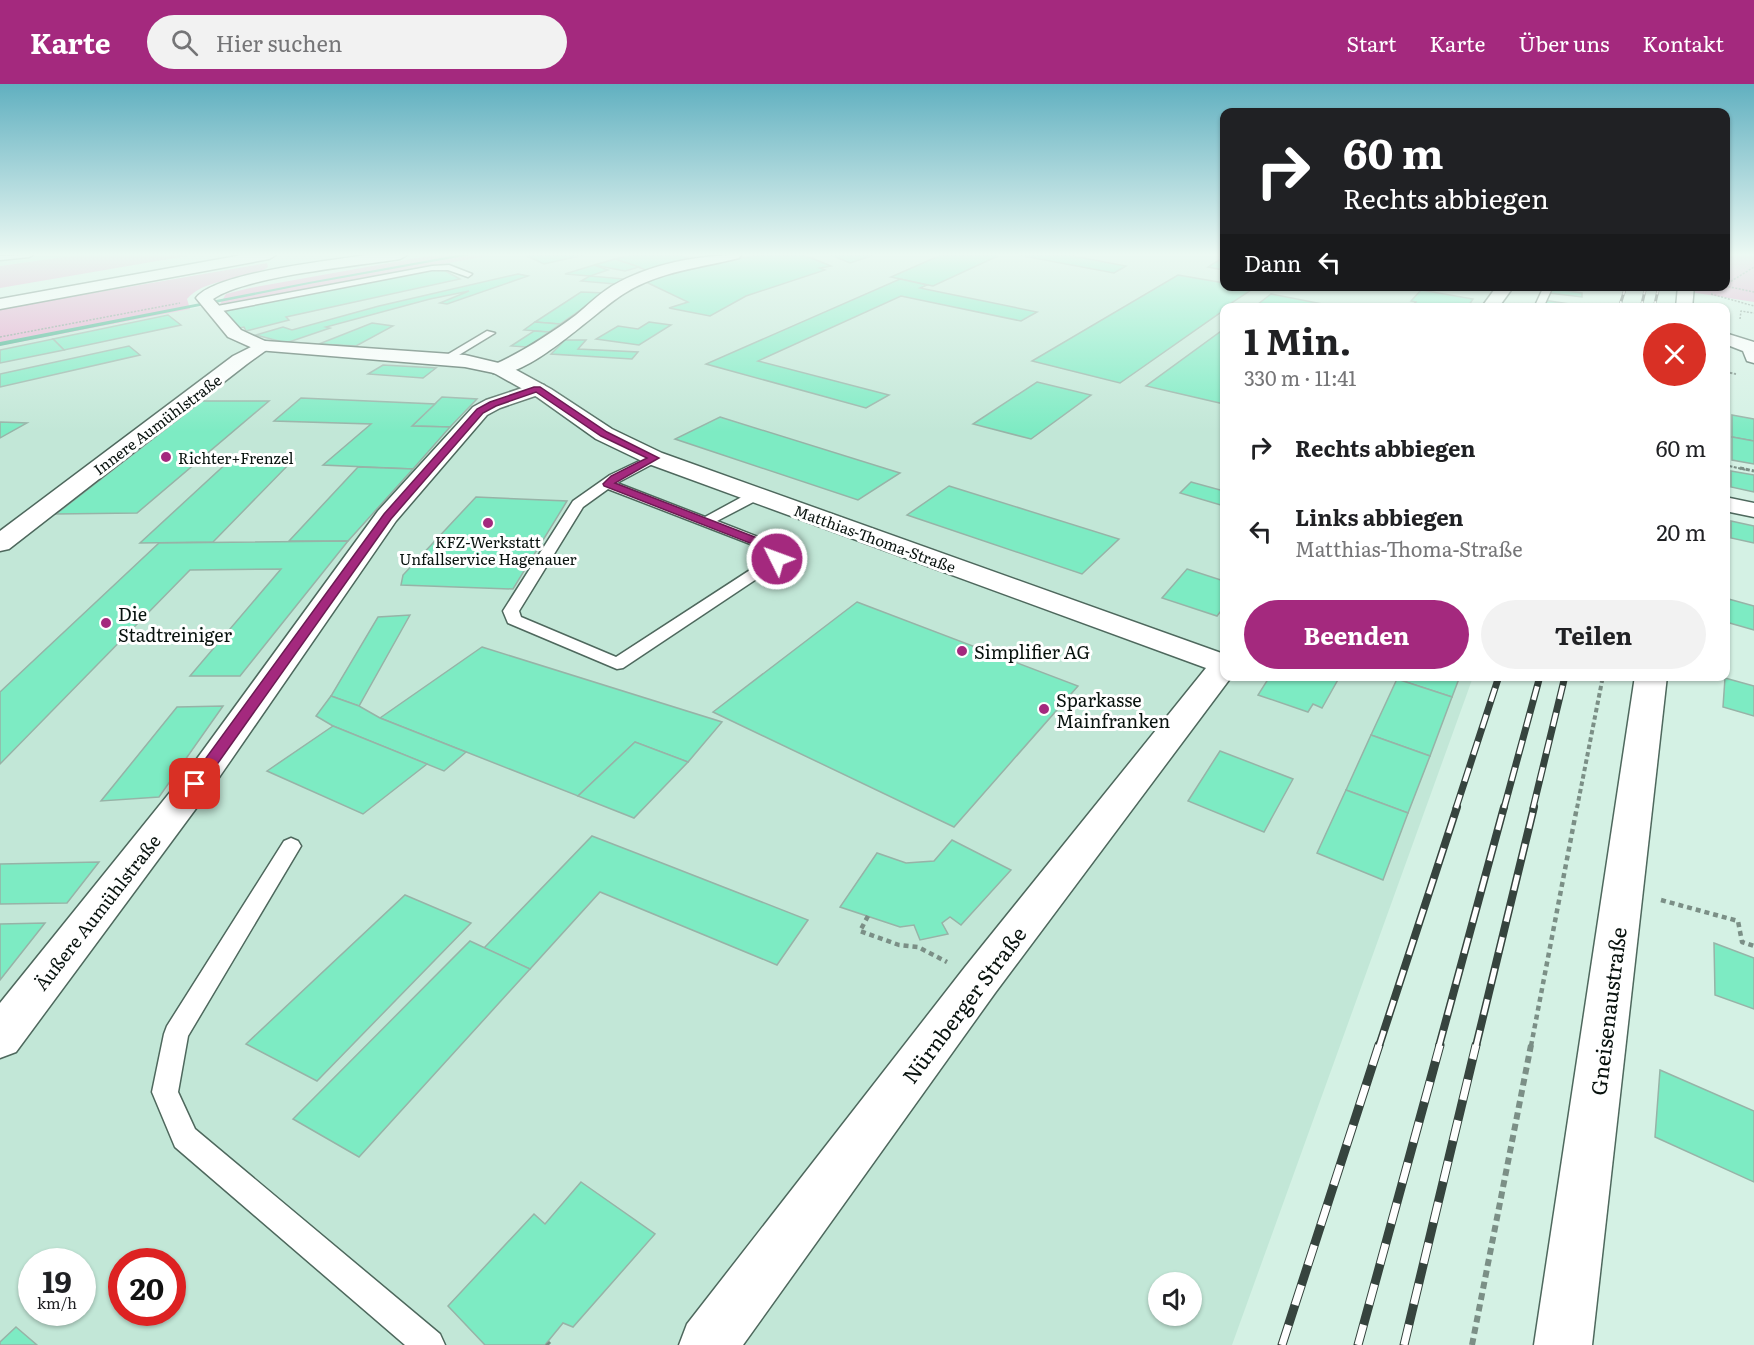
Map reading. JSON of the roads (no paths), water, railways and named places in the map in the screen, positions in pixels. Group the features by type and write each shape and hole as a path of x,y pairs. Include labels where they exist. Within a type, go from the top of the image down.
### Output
{"main road":[{"path":"216,314 236,337 263,346 465,361 500,369 537,389"},
{"path":"500,369 527,357 588,314"},
{"path":"1730,340 1752,348 1754,357"},
{"name":"Innere Aumühlstraße","path":"0,543 240,360 263,346"},
{"name":"Matthias-Thoma-Straße","path":"537,389 604,434 654,458 1220,664"},
{"name":"Äußere Aumühlstraße","path":"0,1038 208,768 387,516 480,411 493,404 537,389"},
{"path":"1730,505 1754,510"},
{"name":"Nürnberger Straße","path":"708,1345 980,980 1220,670"},
{"name":"Gneisenaustraße","path":"1563,1345 1650,681"}],"lane":[{"path":"445,359 490,333"},
{"path":"608,484 779,550 777,559 617,664 514,620 511,611 578,504 615,478 654,458"},
{"path":"706,522 756,495"},
{"path":"291,846 176,1034 165,1092 185,1138 429,1345"}],"waterway":[{"path":"0,344 153,314"}],"railway":[{"path":"1456,808 1497,681"},
{"path":"1504,808 1539,681"},
{"path":"1533,808 1564,681"},
{"path":"1379,1046 1457,807"},
{"path":"1439,1046 1504,807"},
{"path":"1476,1046 1534,807"},
{"path":"1282,1345 1379,1045"},
{"path":"1358,1345 1440,1045"},
{"path":"1404,1345 1476,1045"}],"place":[{"name":"Richter+Frenzel","path":"166,457"},
{"name":"KFZ-Werkstatt Unfallservice Hagenauer","path":"488,523"},
{"name":"Die Stadtreiniger","path":"106,623"},
{"name":"Simplifier AG","path":"962,651"},
{"name":"Sparkasse Mainfranken","path":"1044,709"}]}
